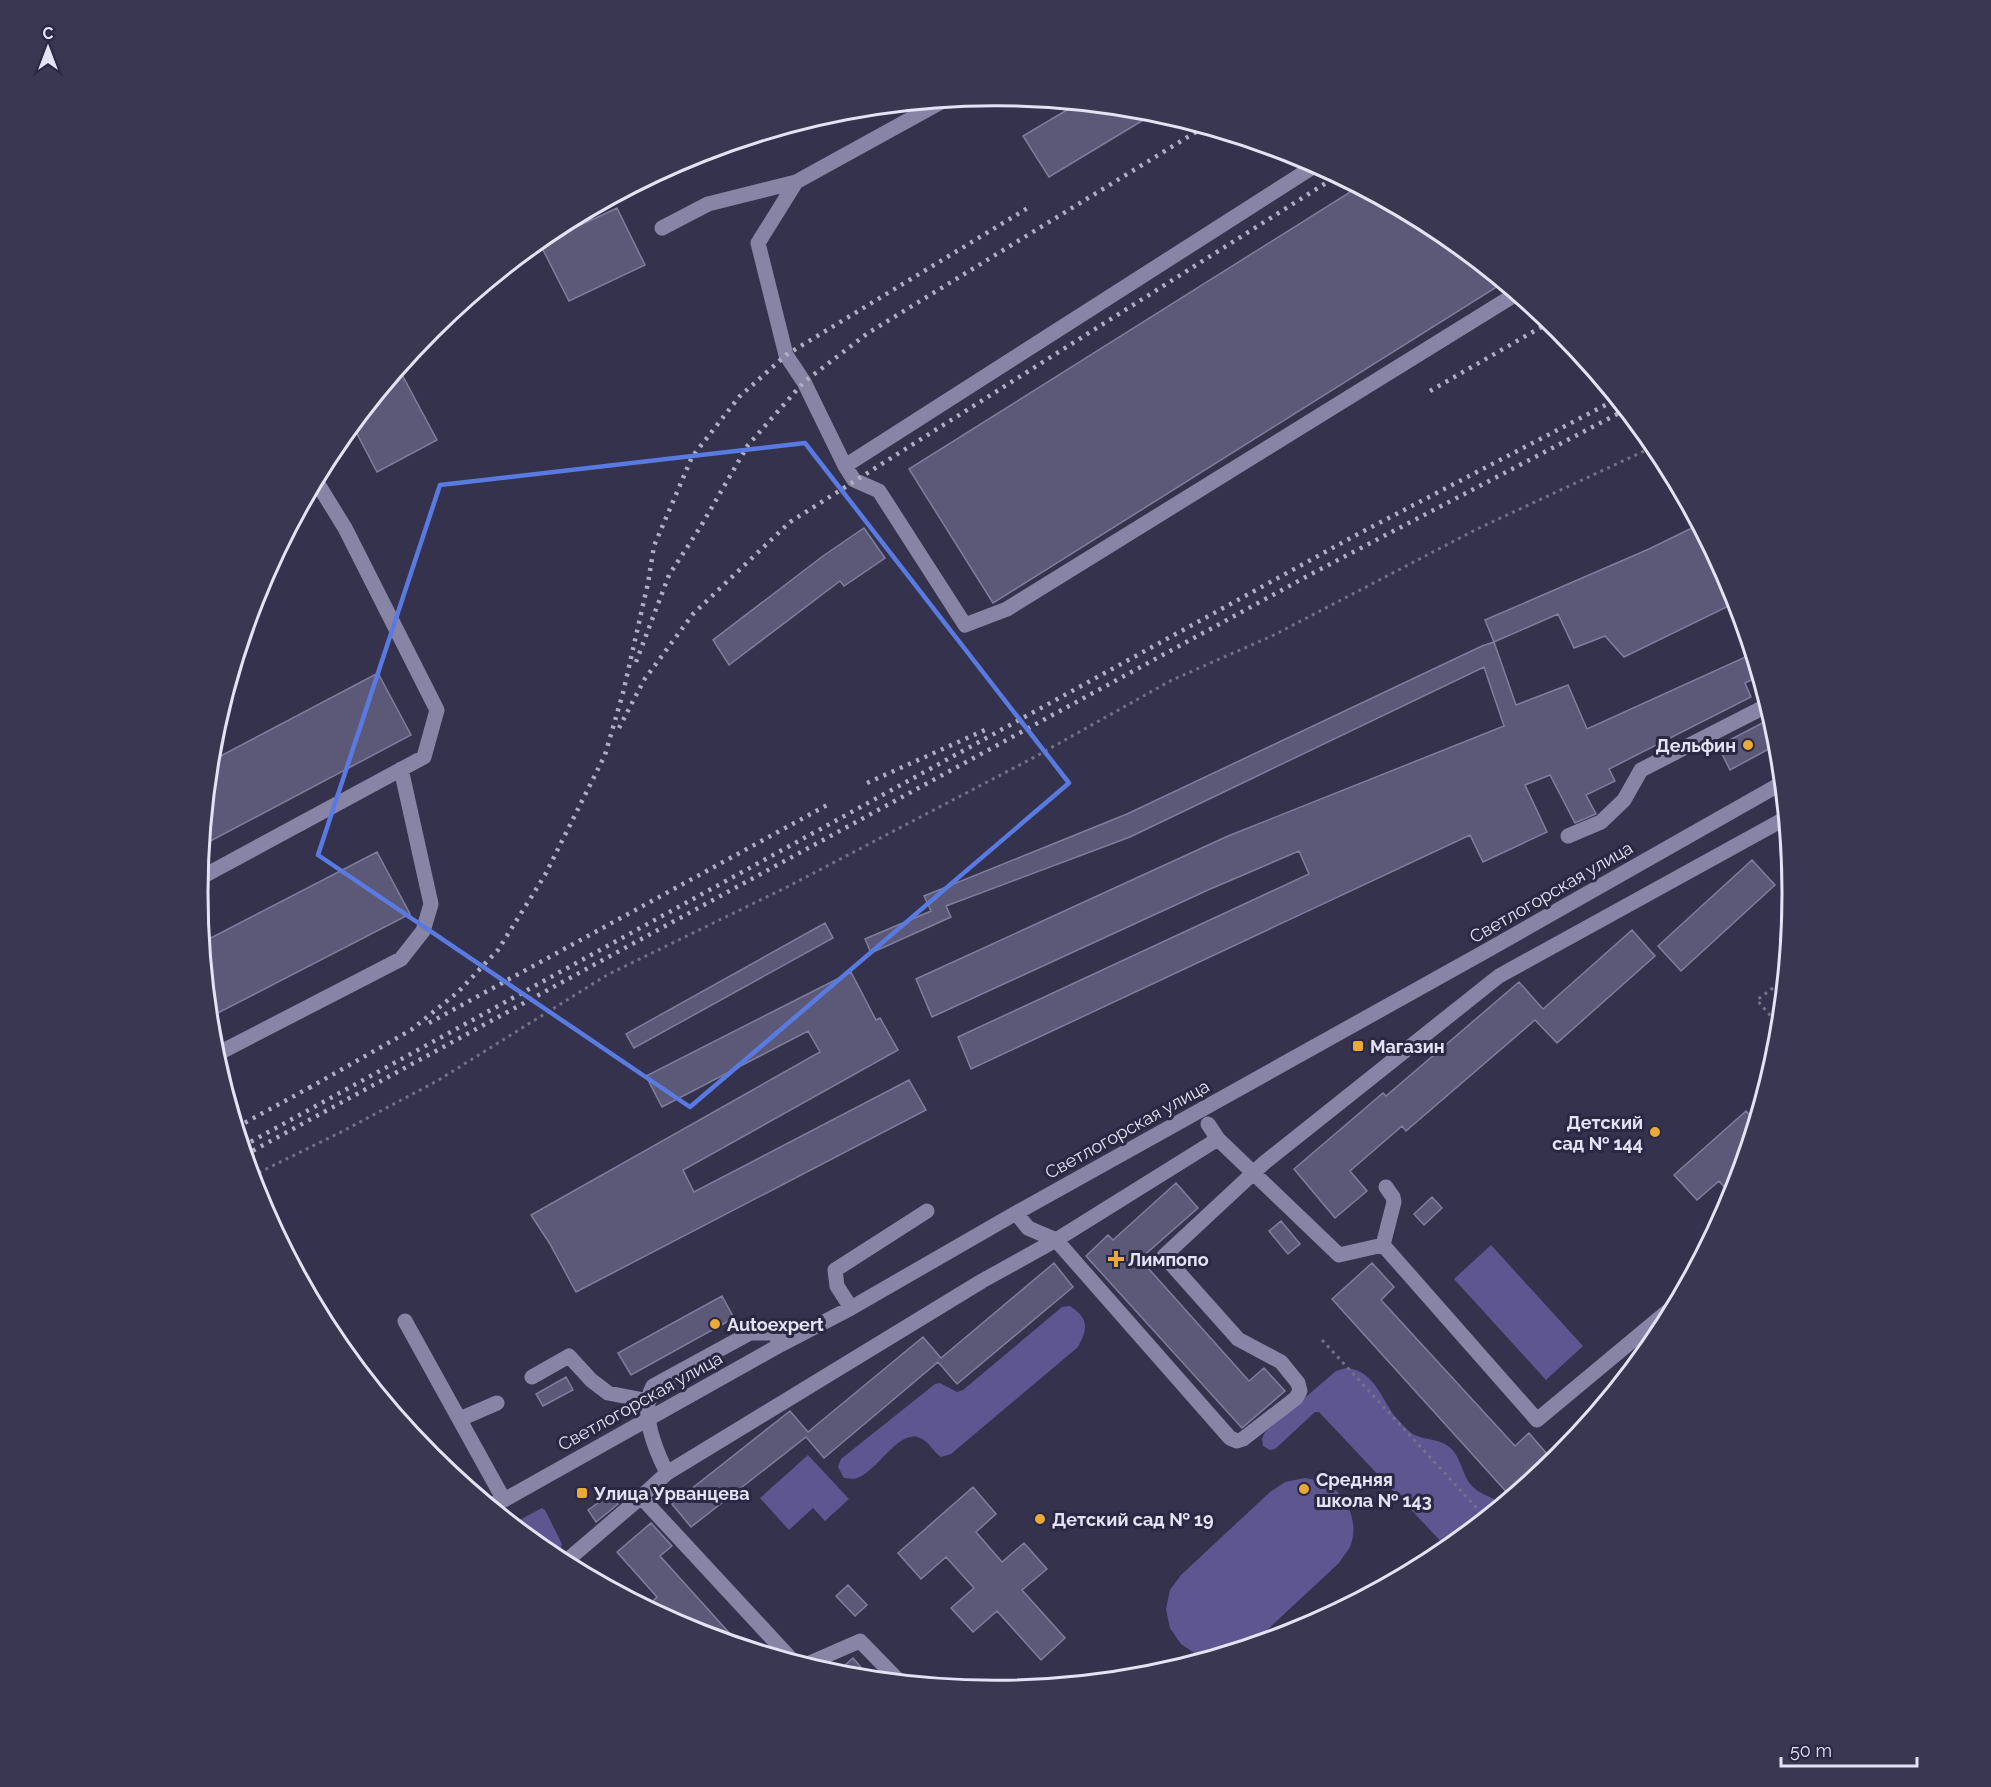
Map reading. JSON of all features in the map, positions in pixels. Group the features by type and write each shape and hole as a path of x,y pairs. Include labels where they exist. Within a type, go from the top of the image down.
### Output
{"street":[{"path":"662,228 708,204 796,182 927,110"},
{"path":"845,465 1307,171"},
{"path":"796,182 758,243 786,355 804,382 854,480 879,491 966,625 1008,609 1509,298"},
{"path":"209,873 424,757 437,710 345,528 321,489"},
{"path":"1568,836 1600,822 1624,801 1641,770 1760,709"},
{"path":"225,1050 401,958 423,931 431,904 401,769"},
{"name":"Светлогорская улица","path":"498,1503 780,1345 851,1308 1775,787"},
{"path":"1016,1213 1028,1228 1056,1240 1230,1438 1236,1441 1243,1439 1296,1398 1300,1391 1298,1383 1281,1362 1238,1339 1164,1256 1252,1173 1499,976 1779,821"},
{"path":"1486,951 1499,976"},
{"path":"1201,1110 1218,1139 1339,1255 1383,1245"},
{"path":"572,1556 667,1473 982,1281 1056,1240 1218,1139"},
{"path":"1383,1245 1394,1202 1386,1187"},
{"path":"851,1308 837,1286 835,1270 927,1211"},
{"path":"1383,1245 1537,1420 1656,1321"},
{"path":"405,1321 445,1396 460,1419 496,1501"},
{"path":"667,1473 656,1452 649,1418 648,1394 653,1386 750,1333 775,1333 780,1345"},
{"path":"532,1377 569,1356 591,1380 608,1393 649,1401"},
{"path":"460,1419 497,1403"},
{"path":"641,1497 784,1652"},
{"path":"817,1660 860,1641 891,1674"}],"path":[{"path":"260,1172 437,1081 607,975 798,882 1031,759 1172,680 1274,635 1478,529 1646,450"},
{"path":"1772,1018 1757,1000 1777,985"},
{"path":"1322,1340 1481,1513"}],"highlighted area":[{"path":"805,443 1069,783 690,1107 318,855 440,485"}],"shaded area":[{"path":"1491,1245 1583,1346 1546,1380 1454,1279"},
{"path":"1070,1306 1081,1315 1085,1324 1084,1334 1078,1347 951,1454 941,1457 923,1439 912,1437 895,1446 862,1476 854,1479 844,1478 838,1467 841,1459 935,1384 940,1383 957,1392 963,1390 1062,1307"},
{"path":"1346,1368 1365,1375 1409,1432 1448,1446 1458,1459 1471,1485 1496,1500 1441,1542 1319,1412 1315,1412 1275,1449 1270,1450 1263,1446 1262,1439 1265,1432 1336,1371"},
{"path":"808,1455 849,1499 825,1521 813,1508 789,1530 760,1498"},
{"path":"1305,1478 1321,1481 1339,1493 1352,1519 1353,1538 1350,1547 1339,1563 1264,1633 1196,1655 1181,1644 1170,1628 1166,1609 1170,1590 1181,1575 1270,1492 1285,1482"},
{"path":"542,1508 545,1510 562,1544 561,1549 558,1548 519,1520"}],"building":[{"path":"1067,110 1142,121 1049,177 1023,136"},
{"path":"1351,192 1433,239 1496,287 993,603 909,469"},
{"path":"617,208 645,265 569,301 543,250 581,225"},
{"path":"403,376 437,440 377,472 357,434"},
{"path":"864,528 885,558 844,586 840,581 729,665 713,640 823,556"},
{"path":"1692,528 1728,606 1624,657 1605,636 1574,648 1558,614 1494,642 1485,620"},
{"path":"1494,642 1516,705 1568,685 1587,729 1746,657 1753,679 1745,683 1751,697 1609,769 1615,781 1586,795 1596,814 1575,823 1550,775 1525,785 1547,832 1483,862 1470,835 971,1069 958,1037 1309,874 1299,851 1208,890 932,1017 916,979 1228,836 1504,726 1484,667 1130,837 946,906 951,917 871,953 865,939 931,911 924,896 1127,814"},
{"path":"378,673 411,735 210,841 221,756"},
{"name":"Дельфин","path":"1763,723 1769,749 1730,770 1718,746"},
{"path":"377,852 410,914 218,1013 210,939"},
{"path":"1752,860 1775,885 1681,971 1658,946"},
{"path":"825,923 833,938 634,1048 626,1034"},
{"path":"1632,930 1655,956 1557,1043 1535,1020 1406,1131 1402,1126 1350,1171 1367,1191 1335,1218 1294,1169 1383,1093 1386,1096 1519,982 1543,1009"},
{"path":"851,972 876,1020 880,1018 898,1050 683,1170 694,1192 909,1080 926,1110 576,1292 531,1215 820,1052 808,1031 662,1107 646,1076"},
{"path":"1746,1111 1750,1116 1725,1188 1719,1181 1697,1200 1674,1175"},
{"path":"1176,1183 1198,1208 1140,1259 1249,1381 1264,1368 1285,1391 1242,1428 1086,1256 1108,1235 1113,1240"},
{"path":"1432,1197 1442,1208 1424,1225 1414,1214"},
{"path":"1281,1221 1300,1244 1288,1254 1269,1231"},
{"path":"1054,1263 1073,1287 957,1384 938,1362 824,1458 806,1437 691,1527 672,1504 790,1411 808,1432 923,1337 941,1358"},
{"path":"1372,1263 1394,1287 1381,1300 1515,1446 1529,1433 1547,1454 1506,1492 1332,1299"},
{"path":"722,1296 734,1318 631,1375 618,1353"},
{"path":"566,1377 573,1390 543,1406 536,1394"},
{"path":"973,1487 996,1514 976,1532 1002,1562 1024,1543 1047,1569 1022,1590 1065,1638 1041,1660 997,1611 973,1632 951,1608 974,1588 946,1557 921,1579 898,1553"},
{"path":"611,1494 618,1504 596,1522 588,1510"},
{"path":"651,1523 672,1546 660,1556 731,1634 694,1621 652,1602 657,1597 617,1552"},
{"path":"848,1585 867,1605 855,1616 836,1596"},
{"path":"853,1658 862,1669 845,1665"}],"railway":[{"path":"636,662 669,575 701,526 748,445 804,382 868,333 1195,132"},
{"path":"619,728 644,680 693,614 790,522 1329,181"},
{"path":"309,1088 411,1030 458,992 498,950 545,875 605,755 623,693 654,546 692,457 739,397 786,355 1031,206"},
{"path":"1430,391 1541,327"},
{"path":"249,1143 1358,534 1610,403"},
{"path":"252,1151 1315,572 1619,413"},
{"path":"867,783 985,730"},
{"path":"429,1023 829,804"},
{"path":"243,1124 316,1084"}],"place":[{"name":"Дельфин","path":"1748,745"},
{"name":"Магазин","path":"1358,1046"},
{"name":"Детский сад № 144","path":"1655,1132"},
{"name":"Лимпопо","path":"1116,1259"},
{"name":"Autoexpert","path":"715,1324"},
{"name":"Средняя школа № 143","path":"1304,1489"},
{"name":"Улица Урванцева","path":"582,1493"},
{"name":"Детский сад № 19","path":"1040,1519"}]}
